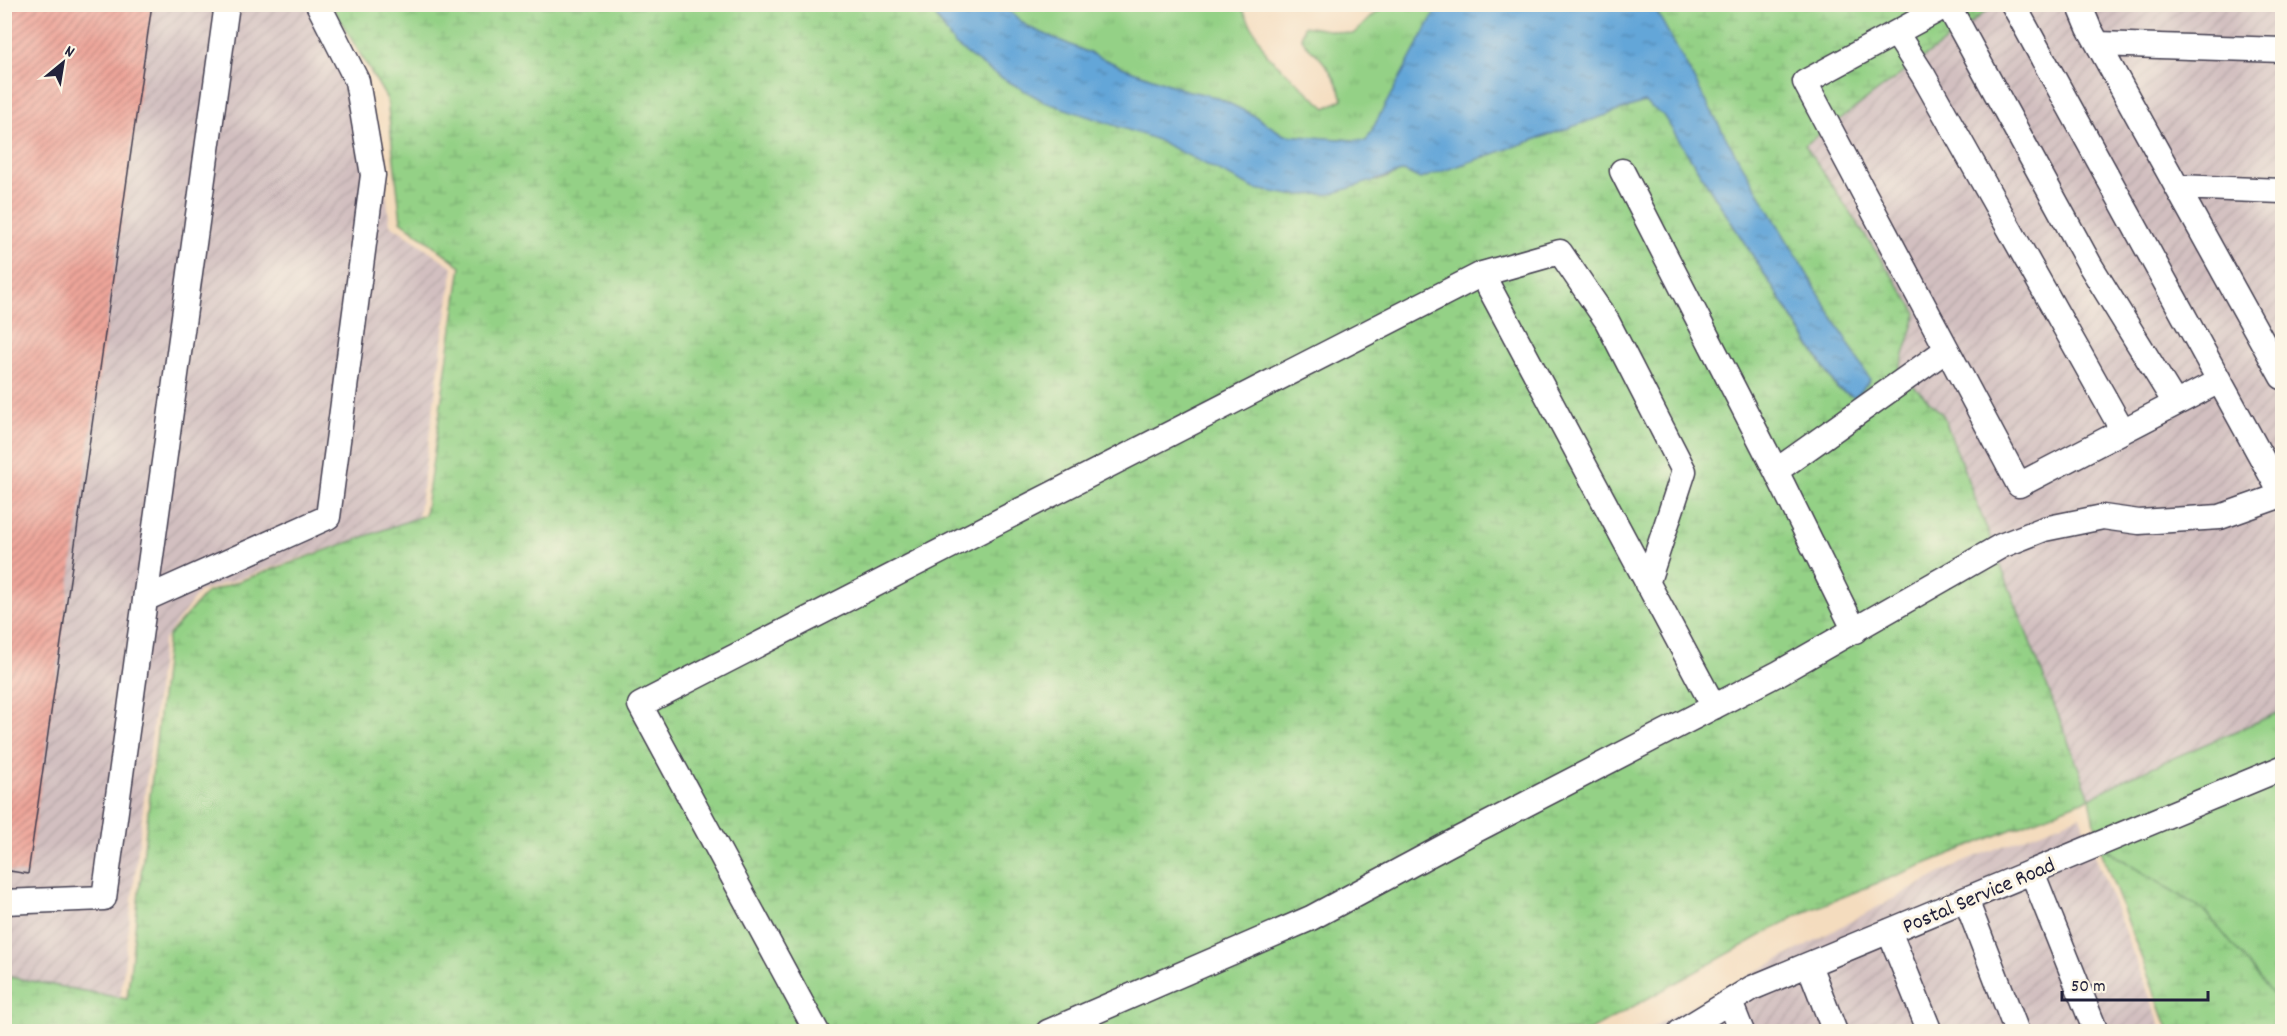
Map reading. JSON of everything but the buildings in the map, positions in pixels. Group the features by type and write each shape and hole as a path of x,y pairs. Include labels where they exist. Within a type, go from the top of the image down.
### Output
{"street":[{"path":"4,902 104,898 227,4"},
{"path":"145,599 327,517 373,175 357,81 318,4"},
{"path":"1048,1032 1311,918 1855,631 2001,546 2044,529 2103,517 2139,522 2220,517 2282,495 2013,4"},
{"path":"2079,4 2098,44 2283,377"},
{"path":"2175,403 2090,265 1948,5 1805,82 2019,485 2219,381"},
{"path":"1896,33 1928,85 2123,431"},
{"path":"2098,44 2283,50"},
{"path":"1622,171 1776,471 1855,631"},
{"path":"2177,187 2283,191"},
{"path":"818,1032 640,705 1482,274 1560,252 1607,321 1684,471 1647,584"},
{"path":"1482,274 1714,707"},
{"path":"1776,471 1946,350"},
{"name":"Postal Service Road","path":"1680,1032 1752,988 2283,768"},
{"path":"2032,872 2096,1032"},
{"path":"1966,900 2017,1032"},
{"path":"1889,931 1930,1032"},
{"path":"1809,965 1834,1032"},
{"path":"1730,1002 1742,1032"}],"shaded area":[{"path":"4,5 327,5 380,143 390,224 453,267 418,518 199,592 163,641 120,1000 5,977"},
{"path":"1995,5 2282,5 2282,711 2127,778 2090,798 1943,415 1899,371 1805,145"},
{"path":"2080,816 2163,1031 1643,1032 1964,861"}],"green space":[{"path":"331,5 928,5 955,45 995,74 1045,102 1155,138 1255,189 1378,181 1404,171 1420,179 1644,102 1663,115 1837,389 1855,397 1870,380 1729,143 1653,5 1995,5 1805,145 1917,313 1899,371 1943,415 2090,798 1800,914 1589,1031 5,1032 4,976 127,999 168,636 206,593 425,515 461,266 401,221 387,99"},
{"path":"1002,5 1240,5 1268,56 1326,108 1343,99 1328,68 1301,37 1304,26 1353,34 1385,5 1439,5 1366,141 1284,135 1253,115 1216,97 1185,90 1127,69 1028,27"},
{"path":"2282,711 2281,1031 2275,997 2099,845 2090,798 2127,778"},
{"path":"2099,845 2205,911 2275,997 2281,1031 2169,1031"}],"water":[{"path":"928,5 1002,5 1028,27 1127,69 1185,90 1216,97 1253,115 1284,135 1366,141 1439,5 1653,5 1729,143 1870,380 1855,397 1838,389 1663,115 1644,102 1420,179 1404,171 1331,194 1291,195 1255,189 1155,139 1045,102 995,74 955,45"}]}
